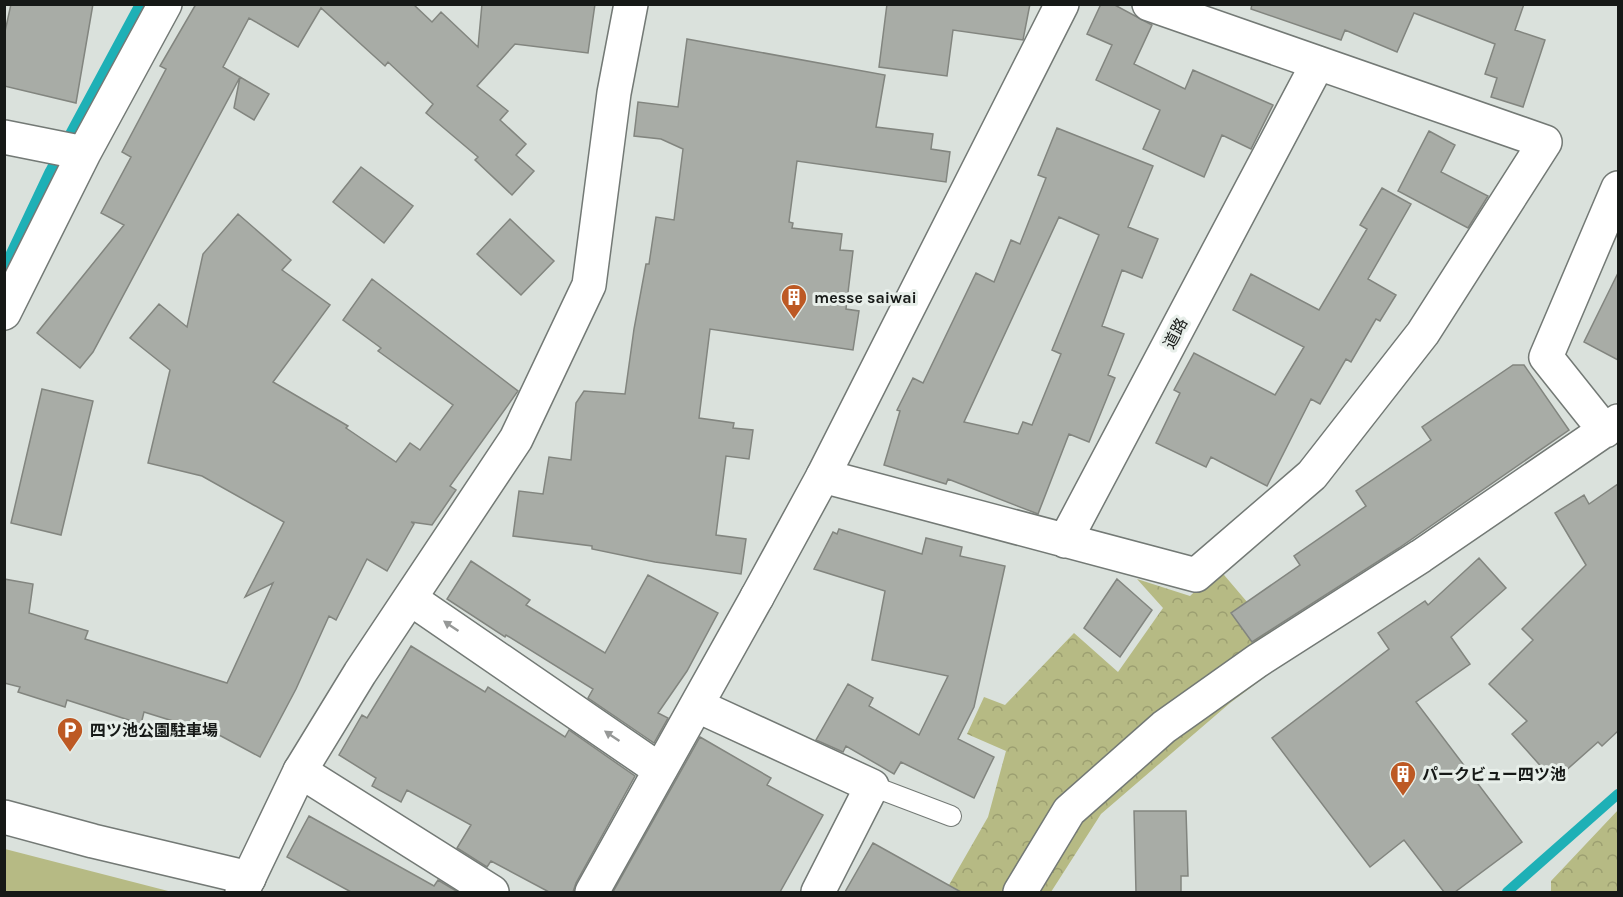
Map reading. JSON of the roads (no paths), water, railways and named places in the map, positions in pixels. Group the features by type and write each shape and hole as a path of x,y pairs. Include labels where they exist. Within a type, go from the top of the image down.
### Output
{"street":[{"path":"4,313 68,150 165,4"},
{"path":"4,817 245,885 300,771 360,673 516,439 589,285 614,93 631,4"},
{"path":"592,892 698,706 823,476 1062,4"},
{"path":"823,476 1196,575 1312,476 1423,333 1545,142 1149,4"},
{"name":"道路","path":"1065,541 1318,63"},
{"path":"4,137 68,150"},
{"path":"1020,892 1068,811 1164,727 1257,661 1421,556 1612,426 1546,357 1618,188"},
{"path":"411,599 660,770"},
{"path":"698,706 872,786 818,892"},
{"path":"300,771 492,892"}],"lane":[{"path":"872,786 951,816"}],"waterway":[{"path":"4,268 50,171 140,4"},
{"path":"1507,892 1618,794"}],"place":[{"name":"messe saiwai","path":"794,320"},
{"name":"四ツ池公園駐車場","path":"70,753"},
{"name":"パークビュー四ツ池","path":"1403,797"}]}
